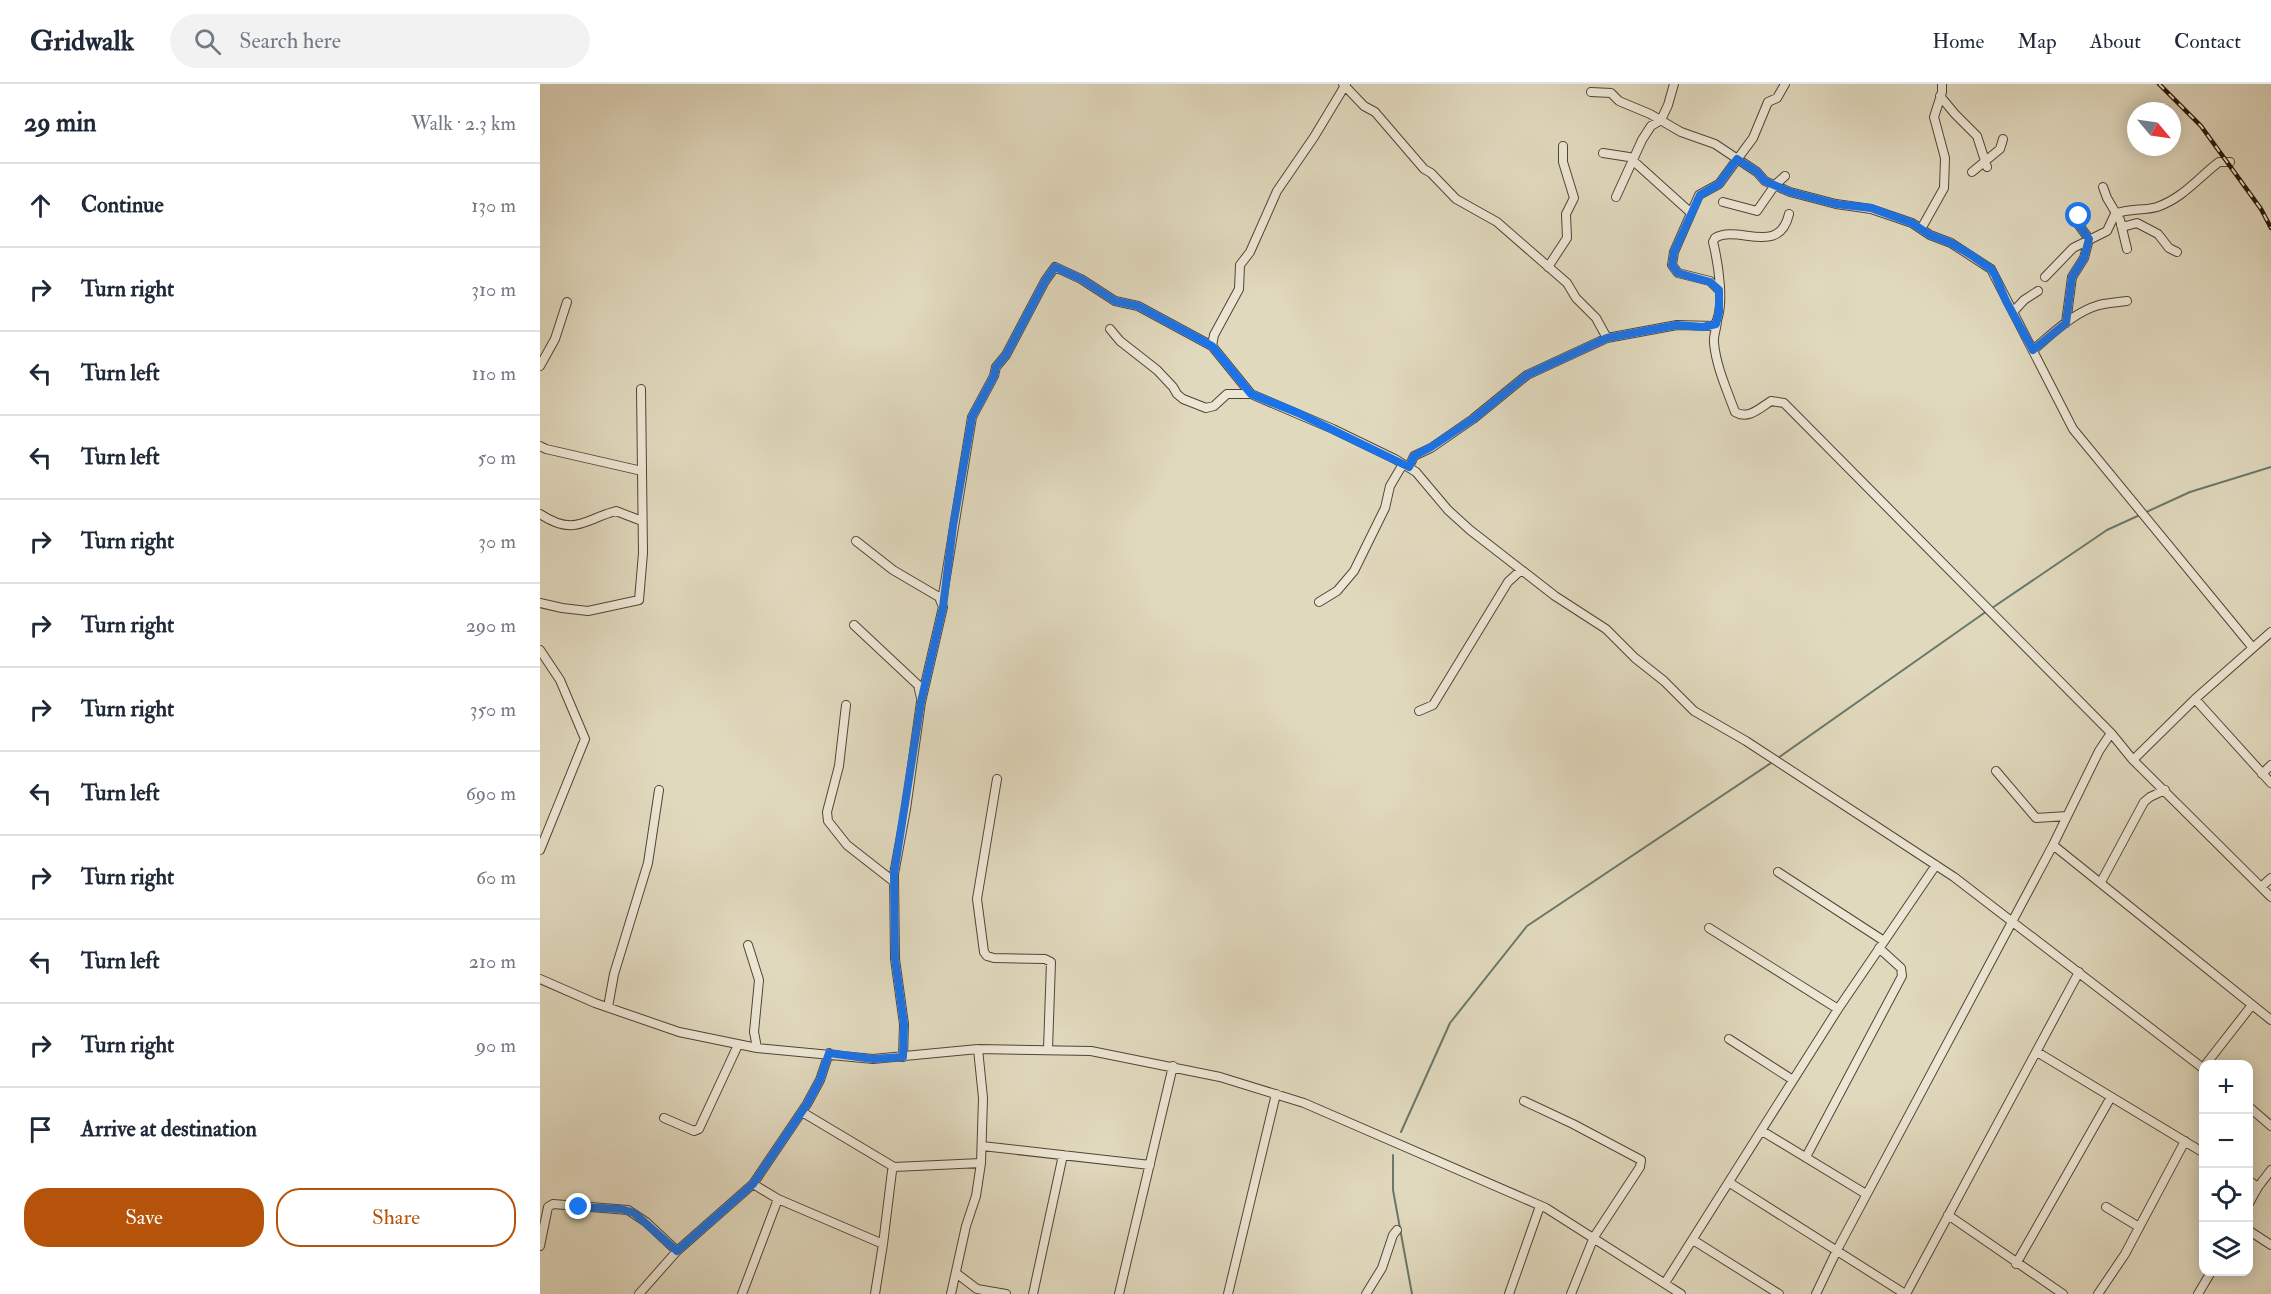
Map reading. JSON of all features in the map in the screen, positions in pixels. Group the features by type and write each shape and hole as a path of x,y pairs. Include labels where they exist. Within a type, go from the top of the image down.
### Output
{"street":[{"path":"1212,346 1214,335 1239,289 1240,265 1250,252 1277,191 1314,137 1345,84 1364,105 1375,112 1424,169 1431,173 1456,199 1497,222 1567,283 1576,298 1596,318 1607,338"},
{"path":"1616,197 1651,126 1661,120 1674,84"},
{"path":"1719,290 1710,282 1678,273 1672,265 1674,252 1700,195 1719,184 1757,130 1768,102 1777,98 1785,84"},
{"path":"1921,229 1944,188 1946,167 1943,146 1934,117 1942,85"},
{"path":"1592,92 1611,93 1619,101 1681,132 1715,144 1757,172 1765,181 1790,192 1824,202 1871,208 1912,223 1930,235 1951,243 1991,269 2073,429 2253,648"},
{"path":"1940,96 1977,136 1986,163"},
{"path":"1972,172 1986,163 2000,149 2003,139"},
{"path":"1548,267 1567,238 1566,214 1574,198 1563,162 1563,146"},
{"path":"1603,153 1629,158 1690,213"},
{"path":"2045,277 2065,255 2089,239 2107,231 2115,214 2122,211 2142,211 2170,202 2219,162 2229,162"},
{"path":"1723,202 1757,211 1775,185 1785,176"},
{"path":"2103,187 2121,225 2127,249"},
{"path":"2078,209 2079,216 2076,221 2089,239"},
{"path":"1789,214 1783,229 1767,237 1721,234 1715,238 1719,290 1718,328 1713,339 1716,357 1735,412 1740,416 1748,416 1771,401 1784,403 2111,733 2133,760 2271,897"},
{"path":"2121,225 2137,223 2158,234 2169,248 2177,252"},
{"path":"2066,323 2072,277 2084,258 2089,239"},
{"path":"903,1057 904,1024 895,959 893,881 921,702 943,607 942,601 972,417 994,376 996,367 1006,355 1045,281 1055,267 1081,279 1115,301 1138,306 1212,346 1251,394"},
{"path":"2013,312 2024,300 2038,291"},
{"path":"2033,350 2084,311 2098,305 2127,301"},
{"path":"540,366 555,339 567,302"},
{"path":"1319,602 1337,591 1354,571 1385,508 1390,486 1414,456 1473,419 1527,375 1607,338 1677,325 1714,326 1717,320"},
{"path":"1110,329 1120,341 1157,370 1179,397 1202,408 1214,406 1227,394 1251,394 1298,413 1416,472 1463,525 1555,596 1606,629 1694,711 1780,763 1936,865 2199,1066"},
{"path":"540,603 588,611 639,600 643,553 641,388"},
{"path":"540,446 642,471"},
{"path":"540,514 558,523 575,526 616,511 642,521"},
{"path":"856,541 893,570 942,601"},
{"path":"1419,711 1433,705 1508,582 1521,570"},
{"path":"854,625 918,685 921,702"},
{"path":"2133,760 2195,699 2271,632"},
{"path":"540,650 560,680 585,739 540,850"},
{"path":"2195,699 2271,783"},
{"path":"846,705 839,766 827,812 828,822 847,844 893,881"},
{"path":"1816,1294 1866,1194 2012,922 2099,751 2111,733"},
{"path":"2262,774 2271,765"},
{"path":"1996,771 2036,818 2067,816"},
{"path":"997,779 977,899 984,952 987,956 994,958 1045,959 1051,962 1048,1049"},
{"path":"608,1007 614,974 648,863 659,790"},
{"path":"2100,882 2144,802 2164,790"},
{"path":"2053,844 2271,1020"},
{"path":"1665,1283 1838,1009 1936,865"},
{"path":"1778,872 1881,944 1901,968 1902,976 1806,1157"},
{"path":"2261,887 2271,878"},
{"path":"1709,928 1838,1009"},
{"path":"748,945 759,980 754,1032 757,1048"},
{"path":"1730,1183 1906,1294 2079,972"},
{"path":"540,979 608,1007 679,1032 757,1048 829,1053 873,1059 978,1049 1048,1049 1101,1053 1220,1077 1304,1103 1540,1206 1594,1237 1682,1294"},
{"path":"2210,1060 2252,1005"},
{"path":"1729,1040 1793,1080"},
{"path":"664,1118 694,1131 699,1129 738,1045"},
{"path":"951,1294 966,1226 976,1196 981,1163 983,1098 978,1049"},
{"path":"2037,1052 2199,1150"},
{"path":"639,1294 677,1251 753,1184 802,1112 820,1080 829,1053"},
{"path":"1119,1294 1173,1066"},
{"path":"1228,1294 1276,1094"},
{"path":"2016,1264 2111,1097"},
{"path":"1524,1101 1573,1124 1641,1161 1640,1167 1594,1237 1571,1294"},
{"path":"2253,1110 2271,1126"},
{"path":"802,1112 894,1167 981,1163"},
{"path":"1762,1131 1866,1194"},
{"path":"2098,1294 2125,1254 2185,1141"},
{"path":"982,1146 1150,1166"},
{"path":"1034,1294 1063,1155"},
{"path":"875,1294 894,1167"},
{"path":"2253,1196 2271,1170"},
{"path":"753,1184 778,1199 883,1244"},
{"path":"2253,1184 2258,1187"},
{"path":"742,1294 778,1199"},
{"path":"540,1246 548,1207 553,1204 628,1210 646,1222 677,1251"},
{"path":"1509,1294 1540,1206"},
{"path":"2106,1207 2139,1227"},
{"path":"1948,1215 2016,1264 2063,1294"},
{"path":"1366,1294 1382,1268 1393,1235 1397,1230"},
{"path":"2253,1233 2271,1245"},
{"path":"1693,1240 1779,1294"},
{"path":"956,1273 977,1289 1006,1294"},
{"path":"2198,1294 2209,1276"}],"waterway":[{"path":"1992,608 2107,530 2190,492 2271,467"},
{"path":"1778,758 1987,611"},
{"path":"1401,1132 1450,1023 1527,926 1774,761"},
{"path":"1393,1155 1393,1190 1412,1294"}],"railway":[{"path":"2159,84 2201,126 2261,209 2271,228"}],"route":[{"path":"579,1207 628,1210 646,1222 677,1251 753,1184 807,1104 820,1080 829,1053 873,1059 903,1057 904,1024 895,959 894,874 921,702 943,607 953,526 972,417 994,376 996,367 1006,355 1045,281 1055,267 1081,279 1115,301 1138,306 1212,346 1251,394 1333,429 1409,467 1414,456 1473,419 1527,375 1607,338 1677,325 1714,326 1719,312 1719,290 1710,282 1678,273 1672,265 1674,252 1700,195 1719,184 1737,159 1757,172 1765,181 1790,192 1824,202 1871,208 1912,223 1930,235 1951,243 1971,255 1991,269 1995,275 2006,301 2033,350 2066,323 2072,277 2088,248 2089,239 2076,221 2079,216"}]}
